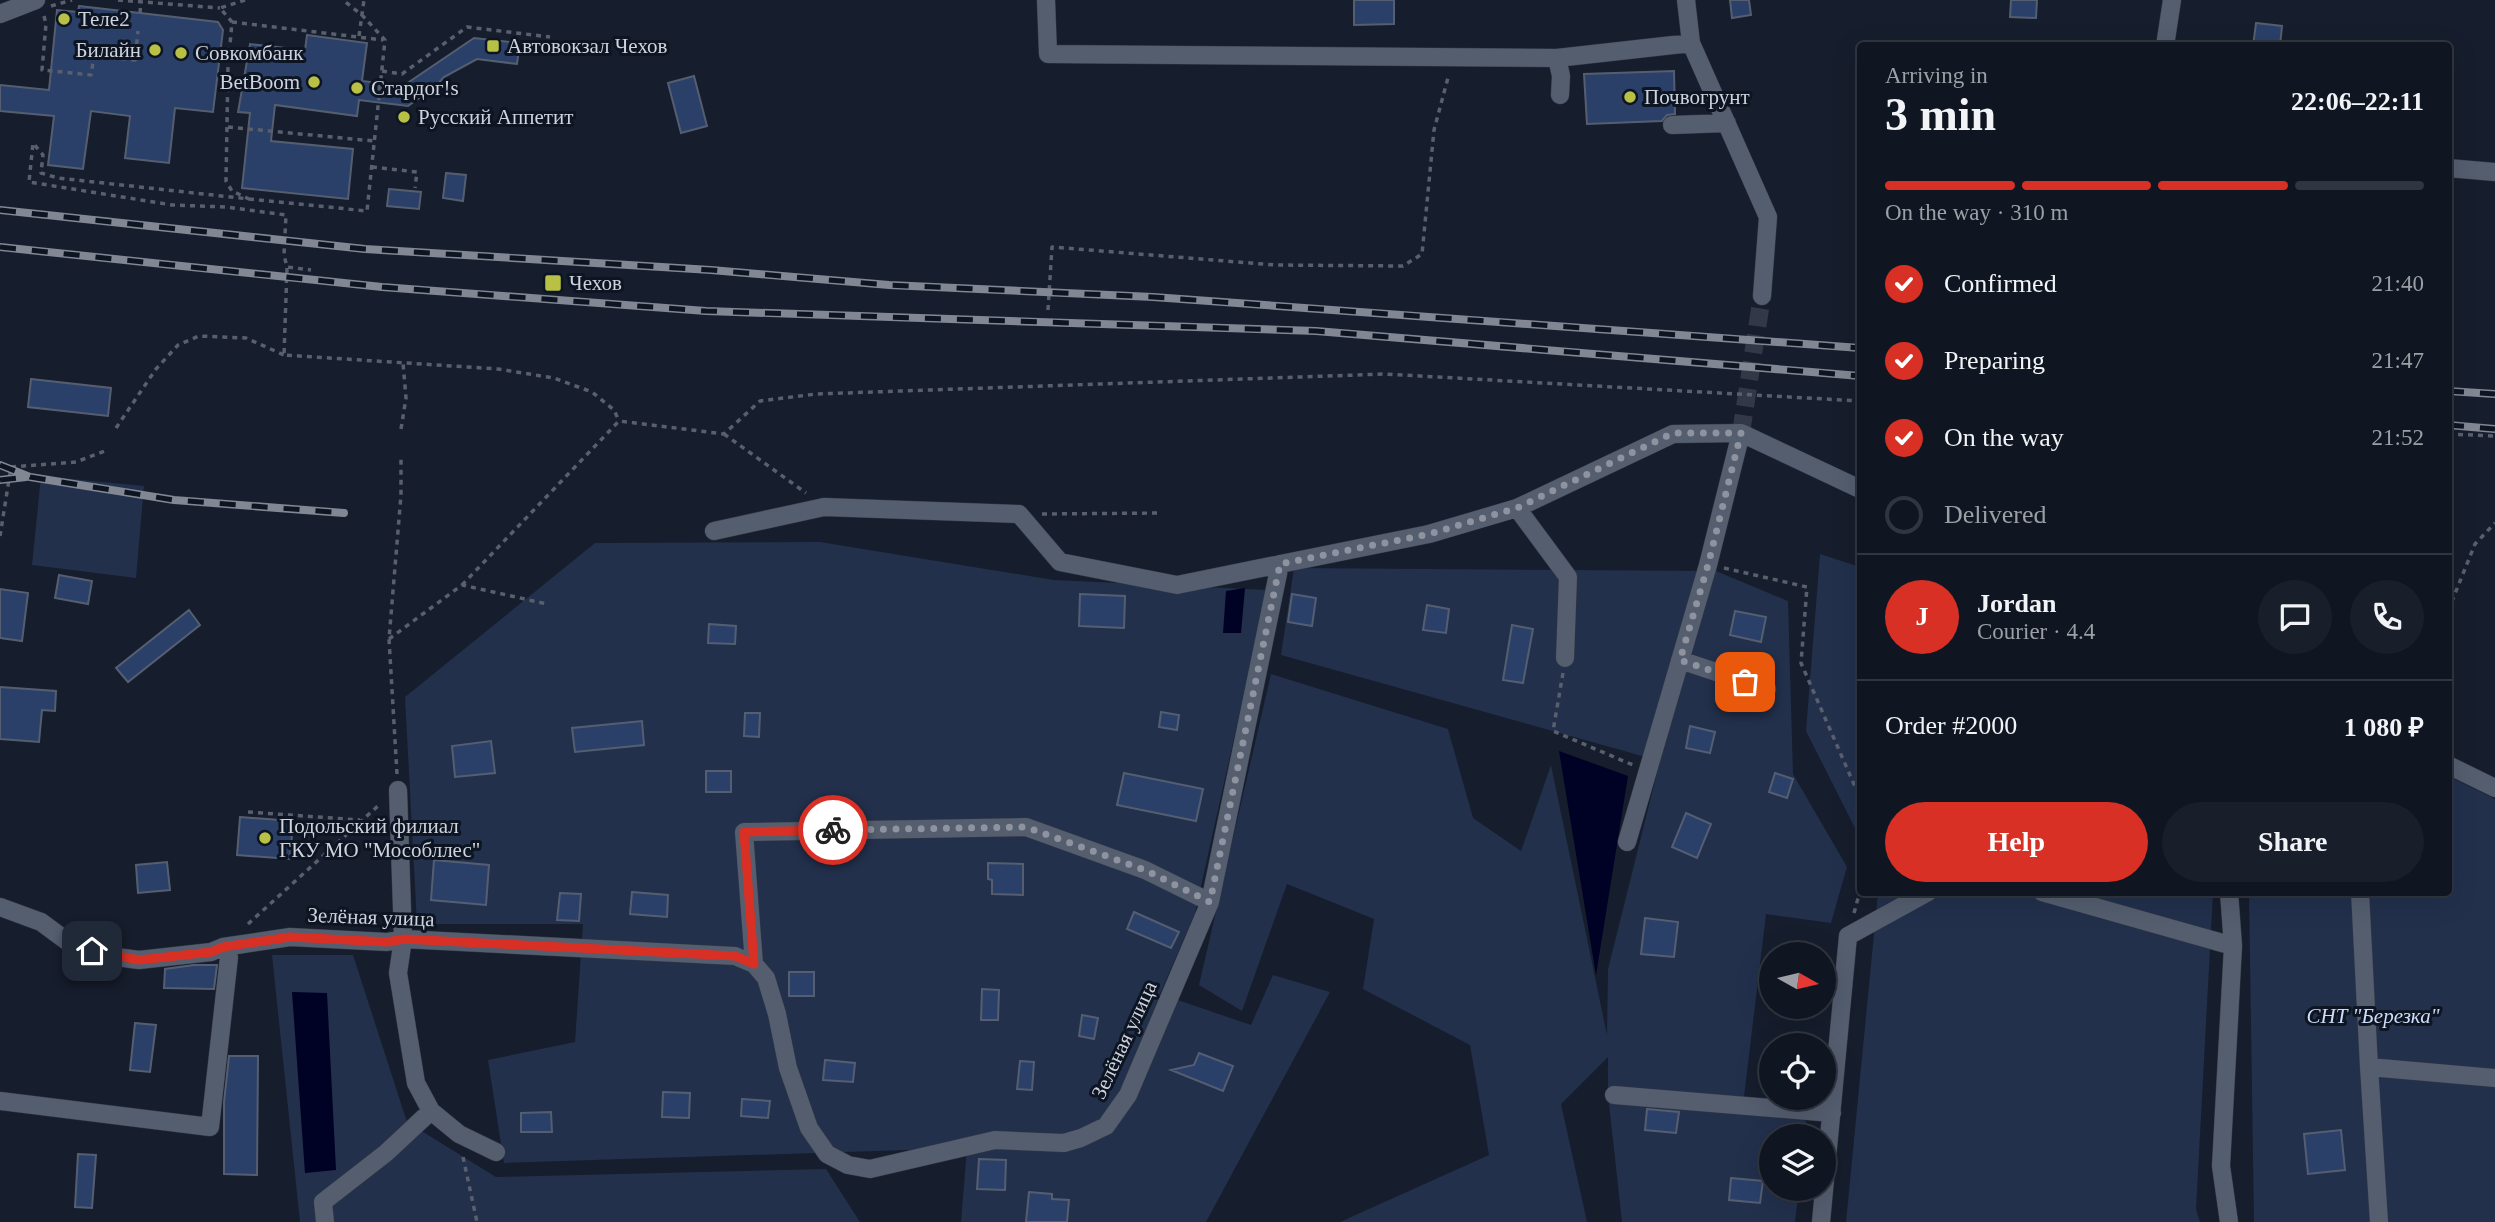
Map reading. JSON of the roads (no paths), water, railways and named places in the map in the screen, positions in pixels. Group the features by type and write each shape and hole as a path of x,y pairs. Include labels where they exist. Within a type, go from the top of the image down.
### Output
{"street":[{"path":"1046,0 1048,54 1557,58 1691,43"},
{"path":"1686,0 1691,43 1768,217 1762,296"},
{"path":"2166,42 2172,0"},
{"path":"0,14 34,4"},
{"path":"1557,58 1561,76 1560,95"},
{"path":"1672,125 1727,123"},
{"path":"2452,168 2495,172"},
{"path":"714,531 824,507 1019,514 1060,562 1177,585 1429,534 1517,508 1673,433 1741,433 1857,488"},
{"path":"1627,842 1708,565 1741,433"},
{"path":"1517,508 1568,577 1566,658"},
{"name":"Зелёная улица","path":"0,907 41,922 75,947 139,960 211,952 223,947 290,937 387,942 404,939 735,956 754,964 766,978 777,1014 788,1068 808,1128 827,1154 848,1165 870,1169 995,1140 1064,1143 1106,1126 1128,1095 1210,902 1280,564"},
{"path":"1680,660 1767,689"},
{"path":"2452,767 2495,788"},
{"path":"398,790 404,939 398,972 416,1083 430,1111 459,1134 496,1152"},
{"name":"Зелёная улица","path":"754,964 744,832 1026,827 1145,870 1210,902"},
{"path":"1821,1222 1848,936 1921,896"},
{"path":"2056,896 2233,946"},
{"path":"2229,896 2233,946 2221,1166 2229,1222"},
{"path":"2360,896 2379,1222"},
{"path":"0,1101 210,1127 229,957 223,947"},
{"path":"2369,1067 2495,1078"},
{"path":"1614,1096 1832,1113"},
{"path":"325,1222 323,1202 386,1153 430,1111"}],"tunnel":[{"path":"1741,433 1762,296"}],"railway":[{"path":"0,210 365,249 711,270 889,285 1153,297 1857,348"},
{"path":"0,247 382,287 706,311 1316,331 1857,376"},
{"path":"2452,391 2495,394"},
{"path":"2452,425 2495,429"},
{"path":"0,465 30,477 174,500 344,513"},
{"path":"0,480 26,477"}],"place":[{"name":"Теле2","path":"64,19"},
{"name":"Автовокзал Чехов","path":"493,46"},
{"name":"Билайн","path":"155,50"},
{"name":"Совкомбанк","path":"181,53"},
{"name":"BetBoom","path":"314,82"},
{"name":"Стардог!s","path":"357,88"},
{"name":"Почвогрунт","path":"1630,97"},
{"name":"Русский Аппетит","path":"404,117"},
{"name":"Чехов","path":"553,283"},
{"name":"Подольский филиал ГКУ МО \"Мособллес\"","path":"265,838"}],"park label":[{"name":"СНТ \"Березка\"","path":"2373,1016"}]}
